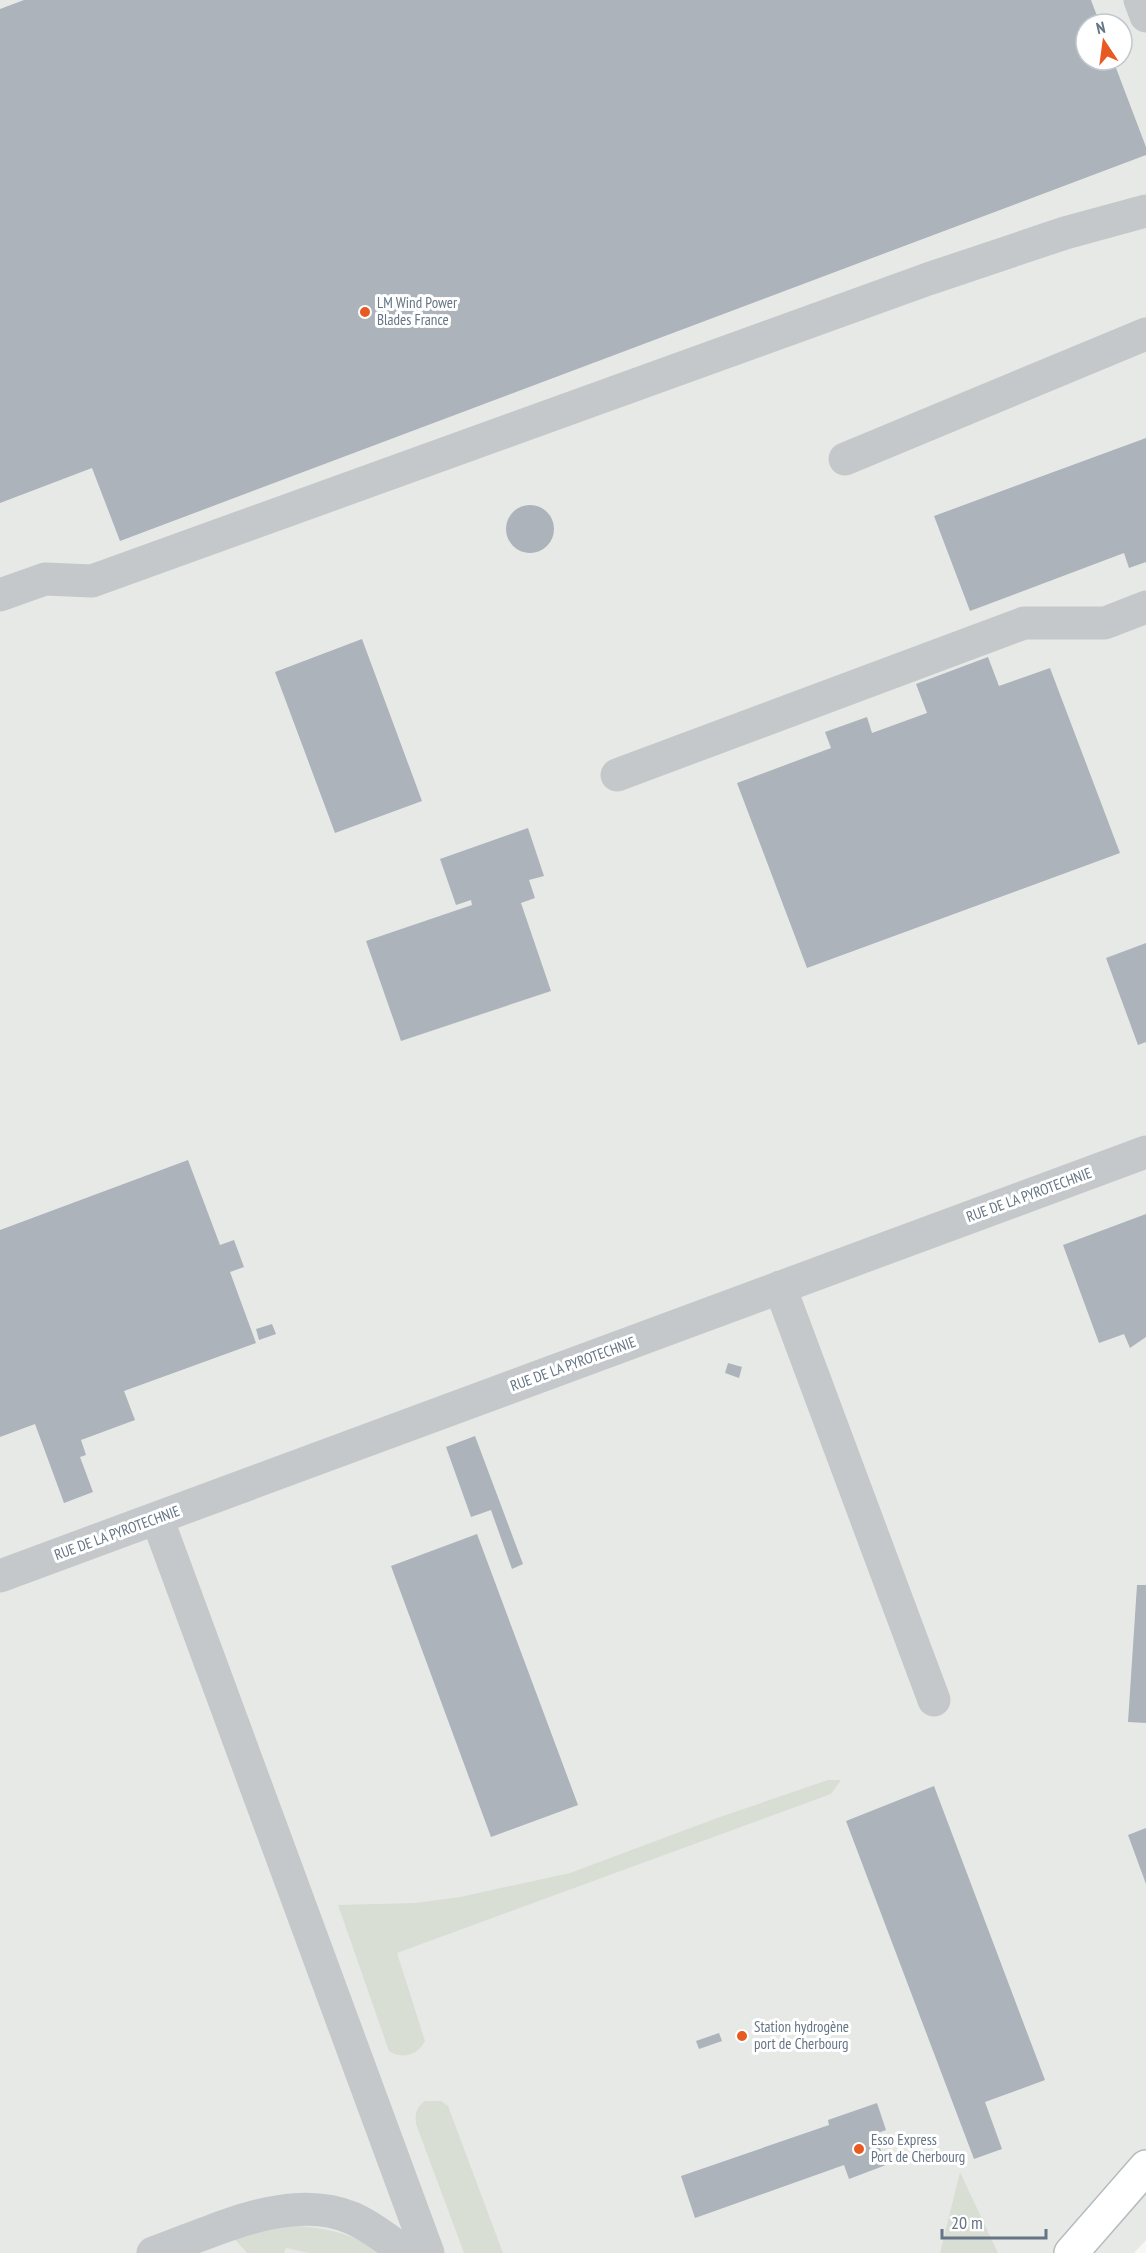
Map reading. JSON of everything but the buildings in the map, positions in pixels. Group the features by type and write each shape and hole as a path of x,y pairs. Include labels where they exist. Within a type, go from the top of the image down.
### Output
{"main road":[{"path":"1071,2253 1146,2167"}],"street":[{"path":"1140,0 1146,16"},
{"path":"0,595 45,579 92,581 928,279 1065,233 1146,211"},
{"path":"845,459 1146,334"},
{"path":"617,775 1024,623 1105,623 1146,608"},
{"name":"RUE DE LA PYROTECHNIE","path":"0,1576 1146,1152"},
{"path":"780,1287 934,1700"},
{"path":"157,1518 428,2253"},
{"path":"153,2253 245,2220 300,2207 329,2211 353,2218 406,2253"}],"shaded area":[{"path":"0,0 1146,0 1146,2240 1134,2253 0,2253"},
{"path":"828,1780 841,1780 831,1794 397,1953 425,2041 418,2050 409,2055 394,2054 389,2051 338,1905 415,1903 460,1897 570,1873 717,1818"},
{"path":"425,2101 441,2101 448,2106 503,2253 464,2253 416,2124 417,2111"},
{"path":"960,2172 998,2253 940,2253"},
{"path":"277,2224 318,2228 344,2234 379,2253 309,2253 286,2248 284,2253 247,2253 232,2236"}],"place":[{"name":"LM Wind Power Blades France","path":"365,312"},
{"name":"Station hydrogène port de Cherbourg","path":"742,2036"},
{"name":"Esso Express Port de Cherbourg","path":"859,2149"}]}
